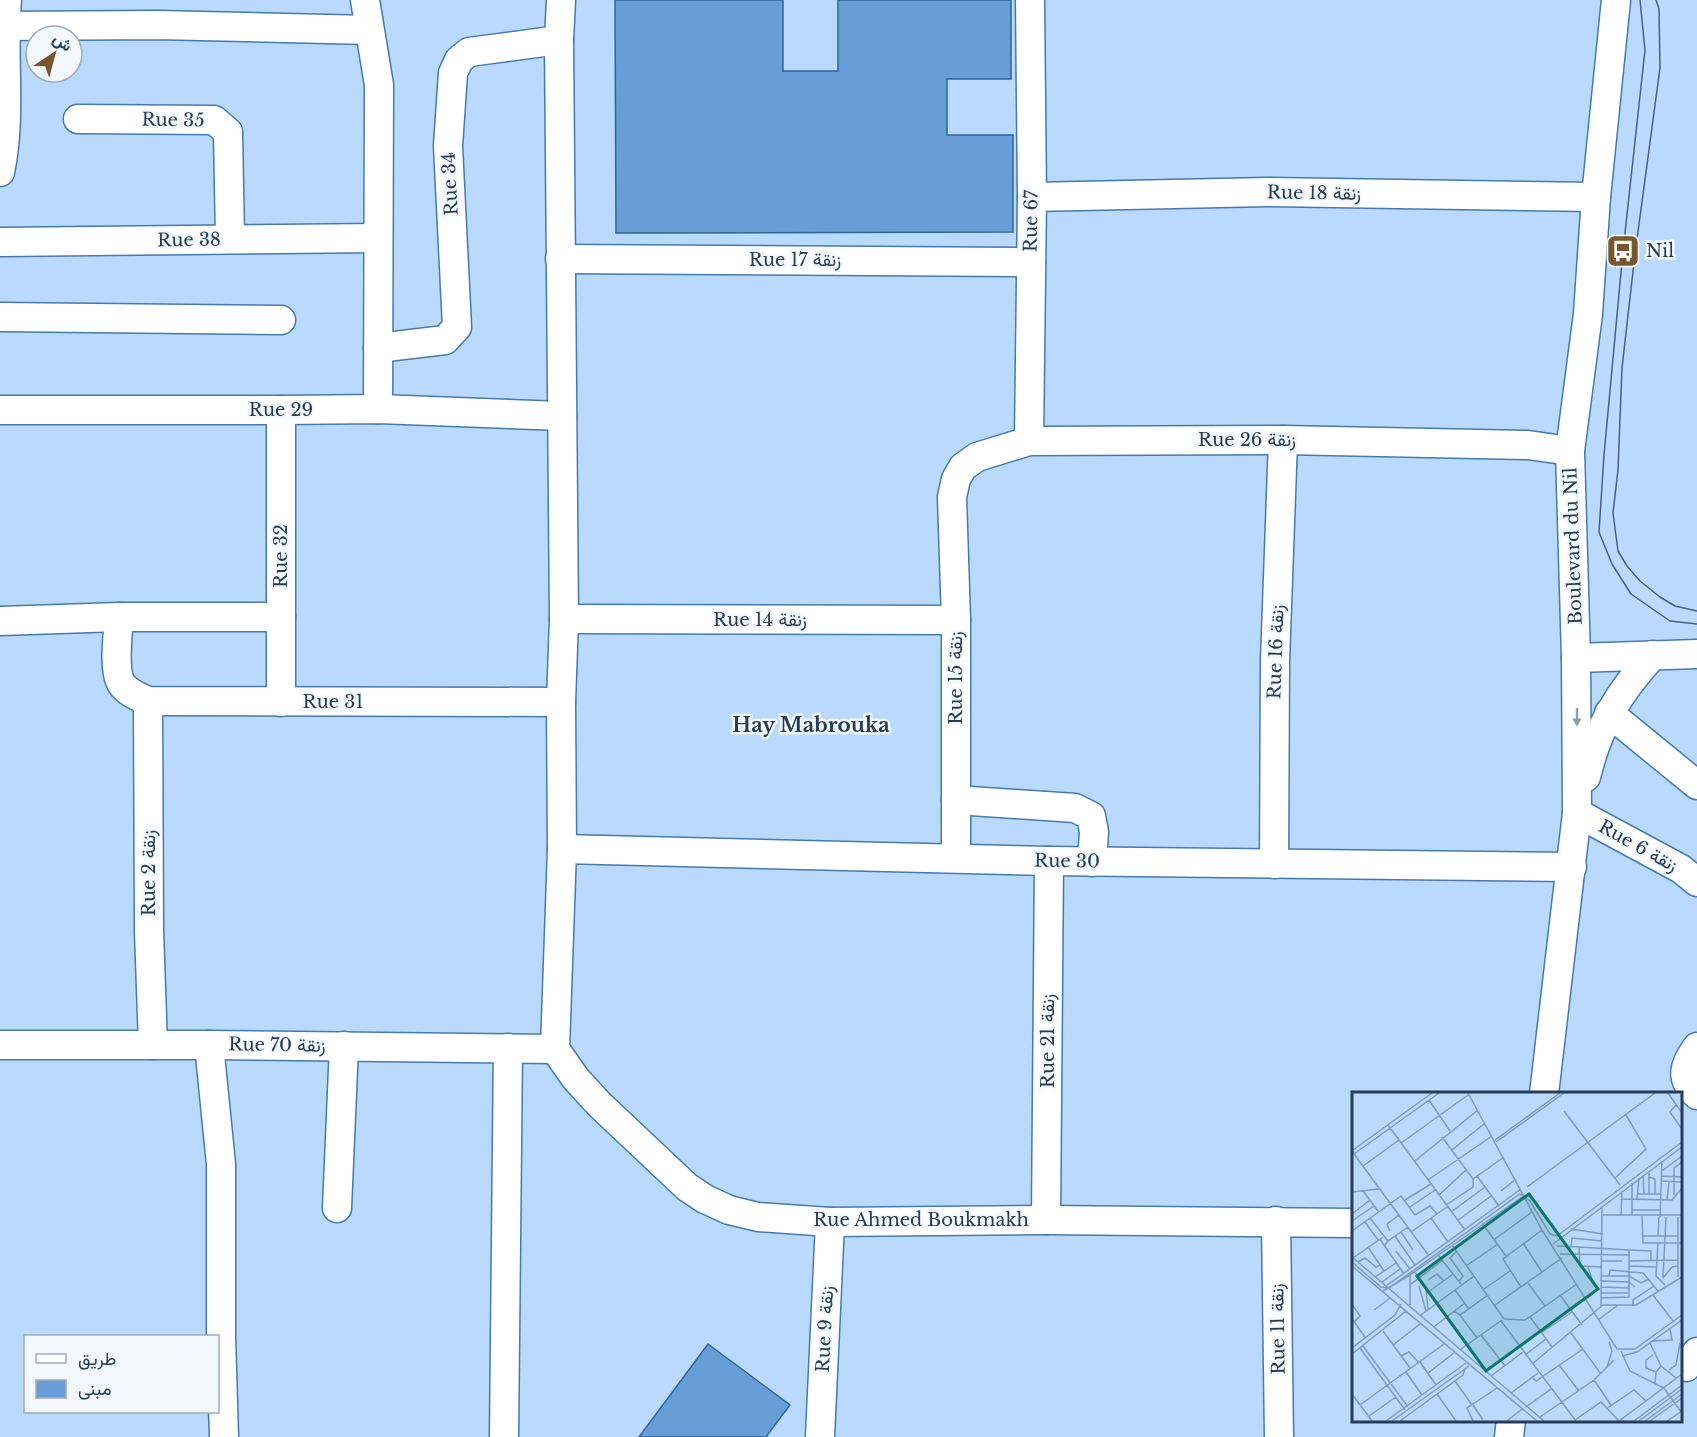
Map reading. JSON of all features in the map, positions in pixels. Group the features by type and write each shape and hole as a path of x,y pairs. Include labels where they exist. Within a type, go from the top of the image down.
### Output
{"street":[{"path":"365,0 380,85 378,409"},
{"path":"555,1049 562,849 561,702 564,619 560,259 559,39 561,0"},
{"name":"Rue 67","path":"1029,441 1032,197 1030,0"},
{"name":"Boulevard du Nil","path":"1544,1092 1577,813 1576,658 1570,451 1588,314 1596,197 1616,0"},
{"path":"0,172 7,111 4,17 369,30"},
{"name":"Rue 34","path":"378,348 446,340 457,327 448,146 453,73 459,60 469,52 559,39"},
{"name":"Rue 35","path":"78,119 214,120 228,132 230,239"},
{"name":"Rue 18 زنقة","path":"1032,197 1268,192 1596,197"},
{"name":"Rue 38","path":"0,242 378,238"},
{"name":"Rue 17 زنقة","path":"560,259 1031,262"},
{"path":"0,317 281,320"},
{"name":"Rue 29","path":"0,410 378,409 562,416"},
{"name":"Rue 32","path":"281,411 281,702"},
{"name":"Rue 26 زنقة","path":"952,497 956,479 963,466 977,457 1029,441 1283,440 1528,445 1570,451"},
{"name":"Rue 16 زنقة","path":"1274,864 1275,673 1283,440"},
{"name":"Rue 15 زنقة","path":"952,497 956,620 956,858"},
{"path":"0,621 281,617"},
{"path":"119,618 117,674 122,685 137,697 148,701"},
{"name":"Rue 14 زنقة","path":"564,619 956,620"},
{"path":"1576,658 1697,654"},
{"path":"1577,813 1592,752 1609,713 1633,676 1653,655"},
{"name":"Rue 31","path":"148,701 561,702"},
{"name":"Rue 2 زنقة","path":"148,701 149,932 153,1045"},
{"path":"1609,713 1697,784"},
{"path":"956,800 1075,808 1091,816 1094,832 1092,862"},
{"name":"Rue 6 زنقة","path":"1577,813 1681,869 1697,882"},
{"name":"Rue 30","path":"562,849 1092,862 1572,867"},
{"name":"Rue 21 زنقة","path":"1046,1220 1049,861"},
{"name":"Rue 70 زنقة","path":"0,1045 555,1049"},
{"path":"209,1045 221,1164 221,1336 224,1437"},
{"path":"337,1208 344,1046"},
{"path":"504,1437 508,1048"},
{"name":"Rue Ahmed Boukmakh","path":"555,1049 576,1079 600,1105 687,1186 705,1199 729,1210 759,1217 830,1222 1046,1220 1276,1221 1352,1224"},
{"path":"1694,1051 1685,1070 1685,1079 1697,1095"},
{"name":"Rue 11 زنقة","path":"1276,1221 1279,1437"},
{"name":"Rue 9 زنقة","path":"820,1437 830,1222"},
{"path":"1509,1437 1511,1422"}],"building":[{"path":"615,0 783,0 783,71 838,71 838,0 1011,0 1011,79 947,79 947,135 1013,135 1013,232 616,233"},
{"path":"708,1344 790,1405 766,1437 639,1437"}],"tram line":[{"path":"1640,0 1645,50 1623,251 1599,532 1612,564 1631,594 1670,621 1697,624"},
{"path":"1656,0 1659,9 1660,68 1622,368 1618,470 1613,513 1618,551 1627,566 1640,581 1660,597 1675,606 1697,611"}],"place":[{"name":"Nil","path":"1623,251"}],"district":[{"name":"Hay Mabrouka","path":"811,725"}]}
